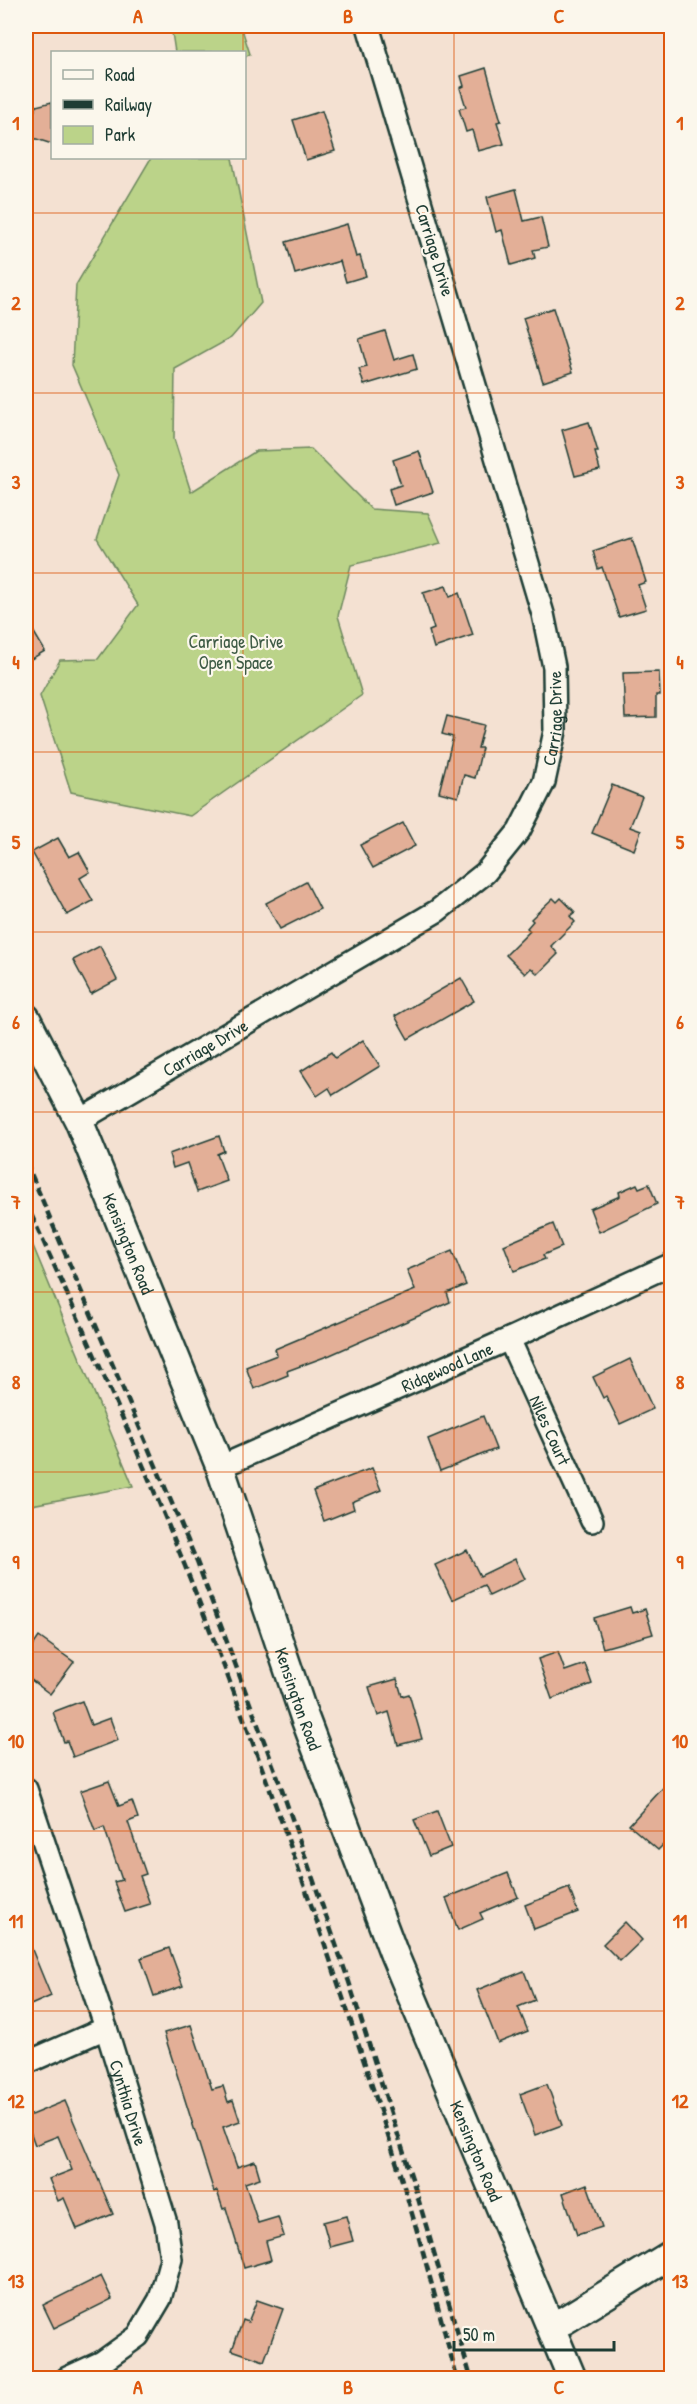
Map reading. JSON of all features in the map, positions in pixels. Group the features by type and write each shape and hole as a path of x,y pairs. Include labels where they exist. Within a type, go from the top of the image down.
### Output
{"street":[{"name":"Carriage Drive","path":"79,1121 436,911 485,873 519,831 544,782 555,731 554,667 543,614 368,26"},
{"name":"Kensington Road","path":"26,1018 79,1121 220,1467 304,1716 394,1954 572,2379"},
{"name":"Ridgewood Lane","path":"220,1467 509,1340 672,1264"},
{"name":"Niles Court","path":"509,1340 592,1521"},
{"name":"Cynthia Drive","path":"26,1789 106,2028 166,2223 171,2259 160,2299 138,2336 102,2362 67,2379"},
{"path":"26,2063 106,2028"},
{"path":"551,2325 565,2320 672,2254"}],"green space":[{"path":"171,26 241,26 250,54 246,56 246,51 175,51"},
{"name":"Carriage Drive Open Space","path":"150,159 232,159 261,303 231,338 175,369 174,439 191,492 256,451 311,449 371,509 428,513 441,543 351,565 338,616 362,695 190,816 71,792 40,696 60,660 98,659 138,605 97,539 119,475 72,365 76,285"},
{"path":"26,1229 133,1486 26,1506"}],"building":[{"path":"486,68 501,121 497,122 504,144 478,151 472,130 466,132 459,109 466,107 460,88 464,86 461,76"},
{"path":"51,102 51,144 27,136 36,106"},
{"path":"322,111 335,151 306,160 293,120"},
{"path":"516,189 524,221 541,217 548,247 533,250 535,258 511,265 502,230 496,232 487,197"},
{"path":"347,224 356,257 360,256 366,276 346,282 340,261 295,274 286,242"},
{"path":"553,308 573,372 543,382 523,318"},
{"path":"385,331 394,360 413,354 417,369 364,385 359,369 367,367 359,339"},
{"path":"589,422 598,452 595,452 600,470 575,476 562,430"},
{"path":"419,451 433,492 394,505 389,489 401,485 393,460"},
{"path":"632,538 646,582 638,585 646,609 619,617 602,567 598,569 593,551"},
{"path":"446,586 450,597 459,593 473,635 434,648 429,631 434,629 423,593"},
{"path":"26,619 45,651 26,662"},
{"path":"659,672 660,695 656,695 656,717 625,718 623,673"},
{"path":"447,716 484,725 478,748 482,748 475,778 464,775 458,797 439,792 453,737 442,734"},
{"path":"612,785 642,797 630,827 641,831 634,850 592,833"},
{"path":"403,823 415,846 373,868 360,845"},
{"path":"58,838 69,857 79,852 90,872 80,878 93,901 67,915 32,852"},
{"path":"306,882 320,909 280,929 266,903"},
{"path":"553,898 557,902 561,898 575,912 570,916 575,922 551,946 558,954 538,974 531,968 525,974 506,955 530,931 527,928 533,921 531,919"},
{"path":"100,946 117,980 91,994 73,960"},
{"path":"461,978 474,1001 408,1039 395,1016"},
{"path":"363,1040 380,1066 333,1095 329,1088 317,1096 301,1071 331,1052 335,1058"},
{"path":"219,1136 224,1151 217,1154 227,1181 197,1192 187,1163 173,1168 169,1154"},
{"path":"637,1184 639,1188 649,1184 657,1204 599,1232 590,1209 620,1196 619,1192"},
{"path":"553,1224 562,1247 543,1255 545,1259 514,1271 504,1245"},
{"path":"452,1251 466,1285 447,1293 450,1302 330,1355 287,1371 288,1375 254,1389 246,1367 277,1355 275,1349 415,1290 407,1270"},
{"path":"630,1359 653,1409 620,1424 606,1396 603,1398 593,1377"},
{"path":"483,1416 496,1449 440,1471 428,1439"},
{"path":"372,1468 381,1490 352,1502 354,1509 324,1521 313,1491"},
{"path":"467,1550 480,1576 515,1559 525,1579 489,1596 484,1585 452,1600 435,1565"},
{"path":"630,1607 632,1613 645,1609 653,1634 603,1648 594,1618"},
{"path":"39,1637 74,1662 50,1694 26,1676 26,1656"},
{"path":"558,1652 565,1671 585,1664 592,1684 552,1699 538,1659"},
{"path":"397,1679 402,1696 409,1694 422,1739 398,1745 389,1712 378,1716 369,1687"},
{"path":"82,1701 91,1725 110,1718 118,1740 73,1757 67,1741 64,1742 53,1712"},
{"path":"672,1778 672,1836 658,1850 629,1825"},
{"path":"109,1781 119,1806 132,1801 138,1818 128,1822 146,1874 140,1876 150,1904 125,1912 114,1882 122,1880 104,1827 95,1831 80,1791"},
{"path":"437,1811 451,1847 429,1856 414,1820"},
{"path":"508,1873 518,1897 480,1913 483,1919 458,1930 446,1898"},
{"path":"569,1888 578,1912 534,1929 525,1905"},
{"path":"625,1922 642,1940 620,1961 603,1944"},
{"path":"26,1935 51,1996 26,2007"},
{"path":"169,1948 183,1986 154,1996 141,1958"},
{"path":"524,1971 535,2000 518,2007 528,2031 498,2043 477,1990"},
{"path":"191,2025 212,2089 223,2086 228,2102 233,2100 240,2121 223,2127 237,2167 255,2161 260,2178 245,2183 258,2223 278,2217 284,2236 266,2241 271,2260 244,2268 226,2208 223,2209 217,2191 214,2192 164,2033"},
{"path":"547,2084 562,2125 535,2135 520,2094"},
{"path":"65,2101 113,2214 77,2229 64,2198 58,2201 49,2179 72,2170 58,2136 35,2145 26,2120 26,2117"},
{"path":"587,2184 602,2227 577,2235 563,2193"},
{"path":"346,2216 353,2241 330,2247 323,2222"},
{"path":"101,2276 112,2299 54,2328 43,2305"},
{"path":"257,2300 283,2309 264,2361 232,2350 243,2320 248,2322"}],"railway":[{"path":"26,1162 197,1562 276,1773 349,1982 415,2188 471,2378"},
{"path":"26,1203 166,1520 273,1798 380,2111 412,2214 457,2378"}]}
